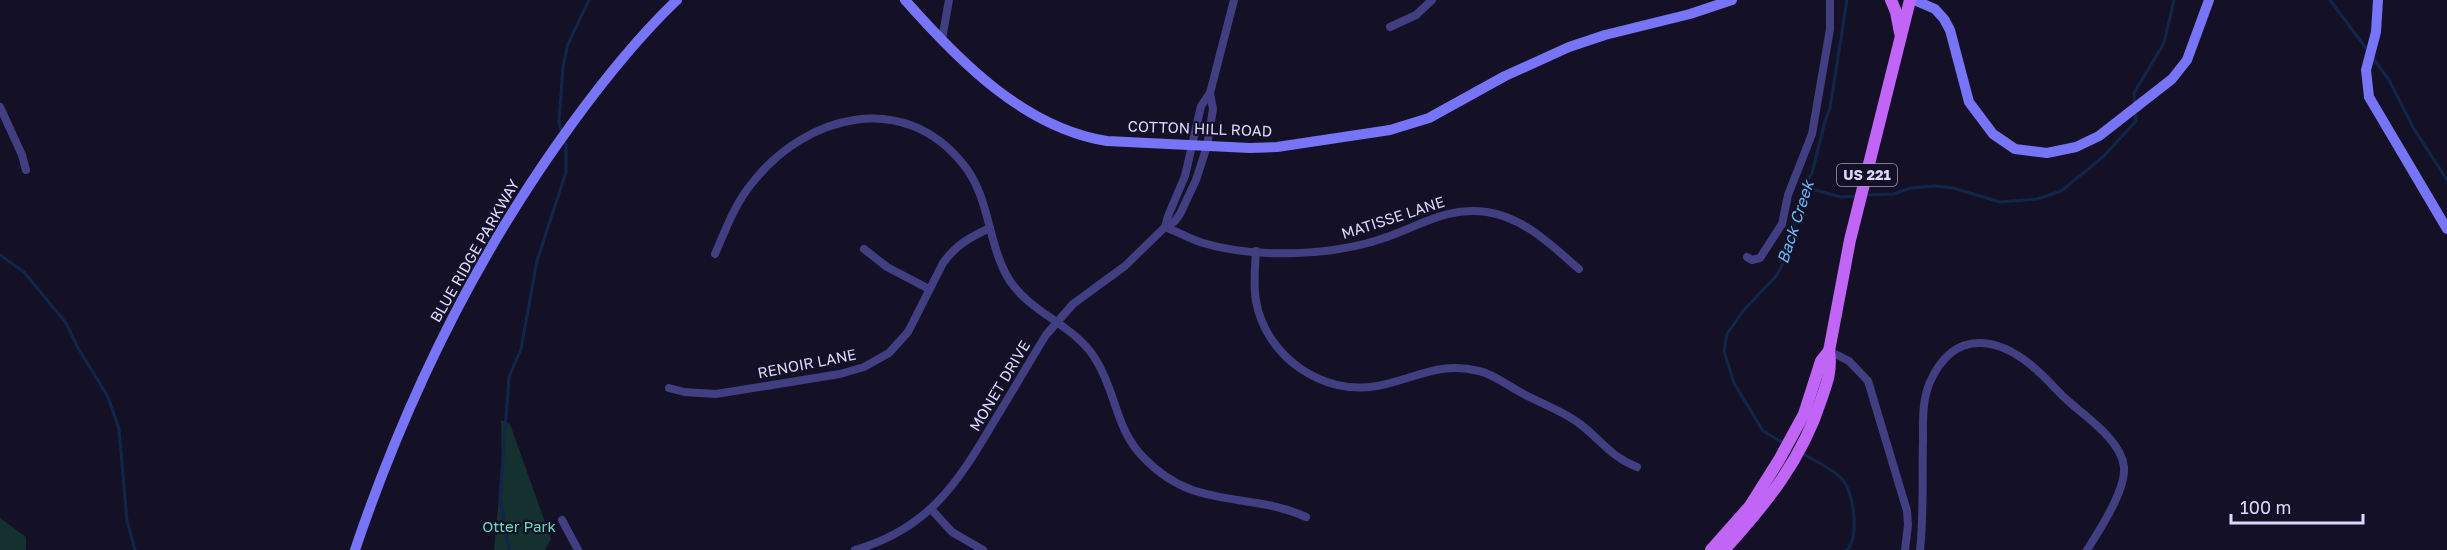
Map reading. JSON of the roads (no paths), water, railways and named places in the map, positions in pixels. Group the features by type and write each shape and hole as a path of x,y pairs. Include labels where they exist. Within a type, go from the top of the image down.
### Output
{"main road":[{"path":"1891,0 1896,12 1901,40"},
{"name":"US 221","path":"1724,550 1765,505 1791,468 1814,422 1824,371 1821,361 1829,351 1850,240 1912,0"},
{"name":"US 221","path":"1711,550 1750,506 1779,460 1824,371"}],"street":[{"name":"BLUE RIDGE PARKWAY","path":"355,550 414,396 458,307 507,219 544,162 596,91 646,32 677,0"},
{"name":"COTTON HILL ROAD","path":"905,0 985,79 1010,98 1060,129 1107,141 1191,146 1277,147 1410,125 1436,115 1505,76 1569,47 1605,35 1690,14 1732,0"},
{"path":"942,39 949,0"},
{"name":"MONET DRIVE","path":"1165,227 1185,176 1201,106 1210,93 1234,0"},
{"path":"1390,27 1416,15 1432,0"},
{"path":"1747,257 1752,260 1760,258 1780,228 1788,195 1812,134 1830,29 1830,0"},
{"path":"1912,0 1935,9 1944,19 1950,30 1969,102 1993,134 2015,149 2047,153 2076,147 2099,136 2172,79 2190,52 2209,0"},
{"path":"2378,0 2376,32 2366,70 2369,97 2447,229"},
{"name":"MONET DRIVE","path":"855,550 898,532 931,508 956,483 1057,320 1089,291 1125,266 1165,227 1174,222 1188,198 1207,146 1214,109 1210,93"},
{"path":"0,107 22,155 26,170"},
{"path":"715,254 741,199 772,162 792,145 817,129 833,123 865,118 883,119 910,126 938,140 953,153 973,178 1010,280 1029,301 1057,320 1087,346 1109,386 1122,428 1132,445 1156,470 1170,480 1203,495 1274,505 1306,517"},
{"name":"MATISSE LANE","path":"1165,227 1205,244 1256,251 1297,252 1345,248 1388,237 1437,216 1472,211 1502,216 1520,223 1536,232 1579,269"},
{"name":"RENOIR LANE","path":"669,388 700,394 716,394 840,374 864,367 889,353 899,343 914,322 950,252 971,236 990,228"},
{"path":"864,249 888,267 929,289"},
{"path":"1256,251 1255,288 1265,328 1282,353 1306,372 1335,384 1363,387 1394,381 1434,369 1482,371 1572,418 1613,455 1637,467"},
{"path":"1920,550 1923,413 1927,390 1937,368 1949,353 1958,346 1974,342 1997,346 2023,358 2098,428 2117,450 2124,468 2124,476 2110,509 2087,550"},
{"path":"1829,351 1850,361 1868,381 1907,511 1905,550"},
{"path":"931,508 952,532 983,550"},
{"path":"562,520 578,550"}],"waterway":[{"path":"561,130 559,122 563,66 568,44 589,0"},
{"name":"Back Creek","path":"1785,444 1763,431 1734,383 1724,351 1727,334 1743,311 1776,276 1785,260 1796,216 1807,188 1807,181 1812,173 1830,108 1847,0"},
{"path":"2135,106 2134,93 2164,43 2174,0"},
{"path":"2330,0 2368,51"},
{"path":"2372,57 2389,80 2414,129 2447,180"},
{"path":"1864,195 1894,194 1911,188 1935,186 1953,188 2000,202 2037,199 2061,191 2104,156 2136,121 2135,112"},
{"path":"509,550 500,498 509,377 521,349 537,261 566,172 566,144"},
{"path":"1808,188 1841,197 1857,196"},
{"path":"0,255 24,272 66,323 78,348 108,397 119,429 127,521 135,550"},
{"name":"Back Creek","path":"1801,453 1822,464 1846,484 1854,514 1853,535 1847,550"}],"park label":[{"name":"Otter Park","path":"519,527"}]}
